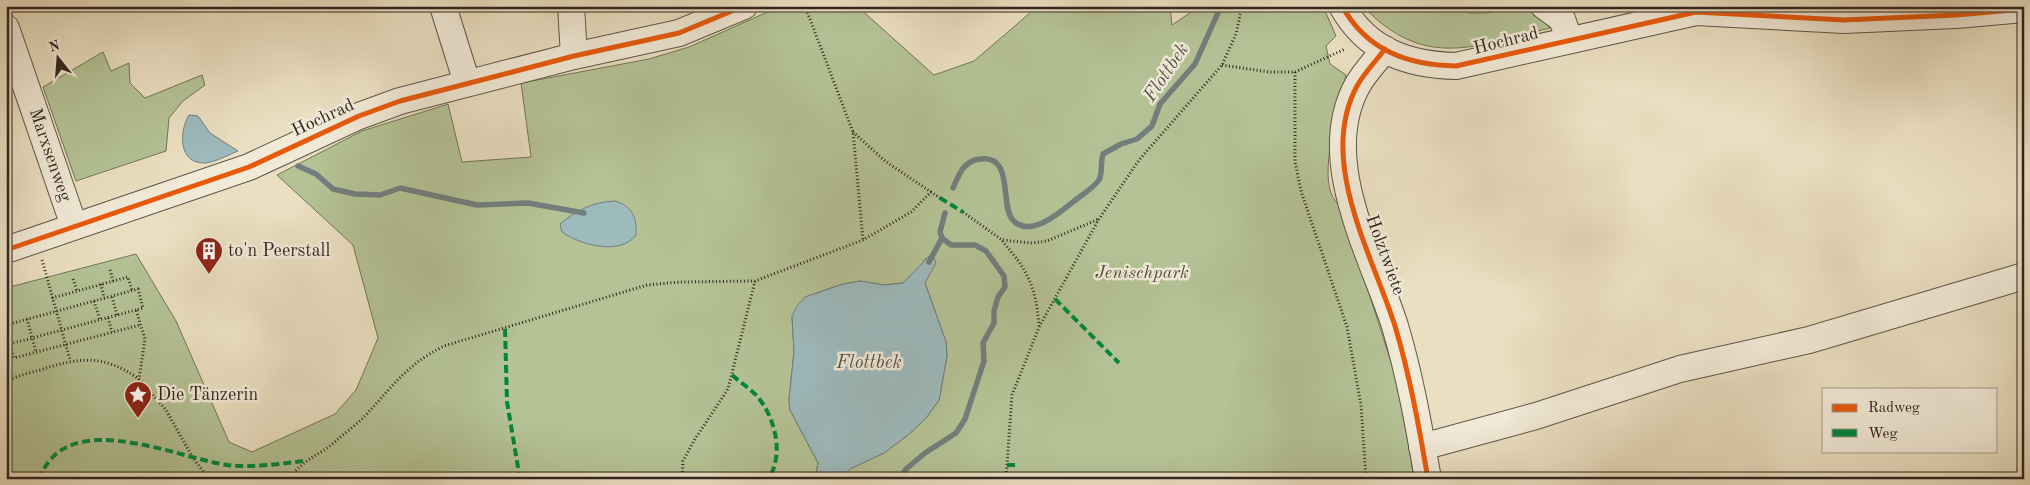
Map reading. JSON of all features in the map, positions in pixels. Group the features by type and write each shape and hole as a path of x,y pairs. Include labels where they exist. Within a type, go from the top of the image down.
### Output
{"street":[{"path":"442,6 467,83"},
{"path":"571,6 574,56"},
{"name":"Hochrad","path":"6,250 249,167 379,108 574,56 679,34 744,6"},
{"name":"Hochrad","path":"1342,6 1356,27 1384,49 1421,64 1456,66 1569,39 1696,12 1844,20 1956,15 2024,9"},
{"path":"1544,6 1562,19 1569,39"},
{"name":"Marxsenweg","path":"6,28 74,226"},
{"name":"Holztwiete","path":"1384,49 1353,95 1345,121 1343,158 1350,198 1403,351 1428,479"},
{"path":"1422,447 1536,416 1680,369 1809,340 2024,276"}],"path":[{"path":"805,6 853,132 863,240"},
{"path":"1006,479 1012,395 1039,327 1099,219 1140,160 1222,65 1236,34 1242,6"},
{"path":"1222,65 1269,72 1295,72 1345,49"},
{"path":"1295,72 1295,162 1301,191 1347,327 1361,405 1366,479"},
{"path":"853,132 885,161 940,198"},
{"path":"289,479 304,461 332,444 364,416 398,377 429,353 444,346 647,285 755,281 863,240 911,212 931,192"},
{"path":"963,212 1002,240 1022,263 1035,294 1039,327"},
{"path":"1002,240 1032,243 1047,241 1099,219"},
{"path":"36,240 70,360"},
{"path":"110,270 113,282"},
{"path":"52,298 128,277 132,291"},
{"path":"74,279 77,291"},
{"path":"682,479 683,461 695,438 728,389 755,281"},
{"path":"101,284 104,298"},
{"path":"6,325 138,290 143,308 10,344 14,358 140,324"},
{"path":"112,296 117,315"},
{"path":"94,301 100,320"},
{"path":"136,310 145,339 139,379"},
{"path":"108,318 112,332"},
{"path":"27,319 36,352"},
{"path":"6,352 12,350"},
{"path":"6,374 7,380 70,360 89,359 110,362 139,379 166,410 193,458 209,479"},
{"path":"6,463 15,479"}],"green space":[{"name":"Jenischpark","path":"781,6 857,6 934,75 974,61 1038,6 1170,6 1172,25 1200,6 1323,6 1336,36 1326,46 1330,64 1346,75 1332,135 1328,182 1332,195 1342,209 1400,390 1414,479 840,479 850,469 884,453 908,435 926,418 939,400 947,356 946,342 925,283 928,274 926,258 917,271 903,283 884,285 860,281 843,284 805,297 792,316 794,351 789,400 790,410 818,463 816,475 811,479 6,479 6,288 136,254 176,321 229,442 252,452 335,414 356,390 378,338 353,245 277,175 362,131 448,104 462,162 531,157 521,83 649,59 689,47"},
{"path":"1363,6 1454,6 1470,13 1488,13 1509,6 1528,6 1543,18 1550,28 1474,46 1452,48 1429,46 1408,39 1386,26"},
{"path":"103,52 111,71 129,63 130,83 145,98 202,75 205,85 183,101 169,118 166,151 76,181 43,87"}],"water":[{"path":"189,115 198,116 210,133 238,151 218,160 205,163 196,162 190,158 185,152 183,145 183,129"},
{"path":"615,201 629,209 636,223 636,235 629,241 611,247 600,246 579,241 562,232 560,224 579,211 592,205"},
{"name":"Flottbek","path":"929,256 933,256 936,263 925,283 946,342 947,356 939,400 926,418 908,435 884,453 850,469 840,479 811,479 816,475 818,463 790,410 789,400 794,351 792,316 797,306 805,297 843,284 860,281 884,285 903,283"}],"waterway":[{"name":"Flottbek","path":"953,188 962,169 969,163 980,159 991,160 998,164 1002,172 1009,212 1012,219 1019,225 1028,227 1037,225 1056,215 1099,180 1103,154 1121,144 1137,139 1152,126 1160,104 1195,64 1221,6"},
{"path":"298,166 316,174 333,189 355,194 380,195 400,188 477,205 528,203 584,213"},
{"name":"Flottbek","path":"899,479 906,469 925,453 956,433 965,419 984,361 983,343 994,323 994,311 998,297 1005,287 1004,276 986,251 975,245 951,245 942,238 940,232 945,213"},
{"name":"Flottbek","path":"929,262 942,238"}],"marked path":[{"path":"940,198 963,212"},
{"path":"1055,299 1119,363"},
{"path":"505,329 507,402 520,479"},
{"path":"732,375 756,395 773,424 777,447 776,459 768,479"},
{"path":"38,479 56,454 73,444 94,440 140,444 236,466 304,461"},
{"path":"1007,465 1018,465"}],"cycle path":[{"path":"6,250 249,167 359,116 400,101 574,56 679,33 744,6"},
{"path":"1342,6 1364,34 1390,52 1421,63 1456,66 1696,12 1844,20 1956,15 2024,9"},
{"path":"1385,49 1357,86 1346,115 1343,145 1345,175 1352,207 1362,238 1395,326 1414,402 1428,479"}],"place":[{"name":"to'n Peerstall","path":"209,275"},
{"name":"Die Tänzerin","path":"138,419"}]}
